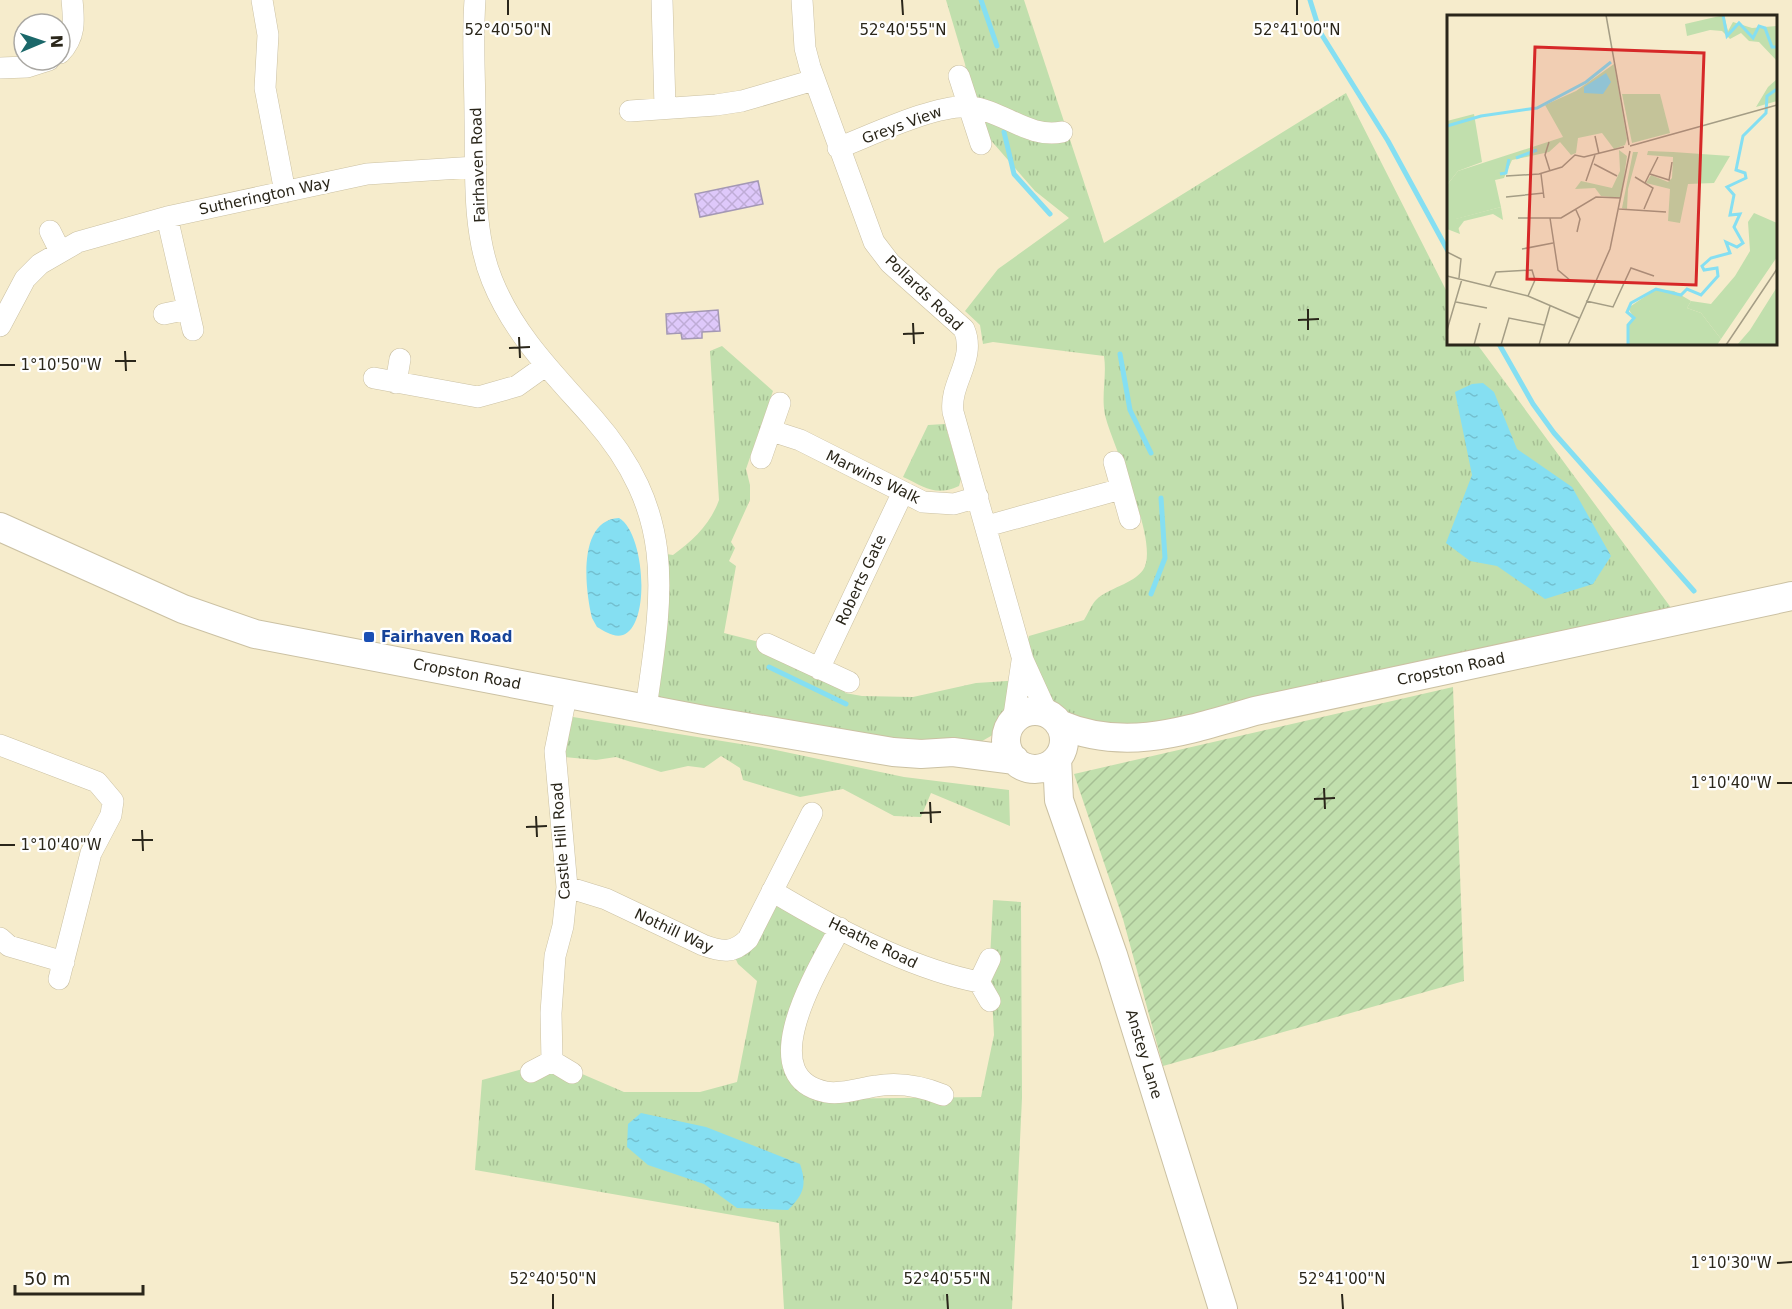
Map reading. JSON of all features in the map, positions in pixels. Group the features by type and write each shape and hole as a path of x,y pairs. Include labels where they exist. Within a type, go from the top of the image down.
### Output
{"street":[{"path":"72,0 74,22 72,33"},
{"path":"262,0 268,35 265,88 285,192"},
{"name":"Fairhaven Road","path":"475,0 473,44 476,167 482,251 492,280 522,338 613,442 629,465 652,517 659,553 661,598 646,708"},
{"path":"662,0 665,107"},
{"name":"Pollards Road","path":"802,0 805,48 814,80 874,242 890,263 964,329 968,339 966,362 951,398 953,412 1023,660 1056,737"},
{"path":"959,75 981,144"},
{"path":"630,111 742,101 814,80"},
{"path":"968,106 980,108 1041,133 1062,132"},
{"name":"Greys View","path":"838,148 936,111 968,106"},
{"name":"Sutherington Way","path":"0,326 25,279 60,251 78,242 119,228 376,173 476,167"},
{"path":"167,217 193,330"},
{"path":"50,231 60,251"},
{"path":"164,314 188,309"},
{"path":"396,383 400,359"},
{"path":"374,378 478,397 517,386 545,366"},
{"path":"761,458 780,403"},
{"name":"Marwins Walk","path":"772,431 800,440 903,492 938,505 954,504 978,497"},
{"path":"1114,462 1130,519"},
{"path":"987,526 1121,489"},
{"name":"Roberts Gate","path":"819,669 903,492"},
{"name":"Cropston Road","path":"0,527 183,609 255,634 704,720 893,752 921,754 952,752 1040,769 1056,737"},
{"name":"Cropston Road","path":"1056,737 1079,732 1111,739 1176,733 1267,709 1792,597"},
{"path":"767,644 849,682"},
{"name":"Pollards Road","path":"1011,724 1023,660"},
{"name":"Castle Hill Road","path":"552,1061 551,1013 555,956 563,926 567,887 555,751 567,692"},
{"name":"Cropston Road","path":"952,752 977,744 1029,712 1056,737"},
{"path":"1011,724 1006,744 1022,764"},
{"name":"Anstey Lane","path":"1056,737 1059,801 1113,955 1223,1309"},
{"path":"0,745 96,782 113,801 111,815 91,853 62,971 9,946 0,938"},
{"name":"Anstey Lane","path":"1022,764 1059,801"},
{"name":"Nothill Way","path":"567,887 606,899 719,952 732,951 748,939 812,813"},
{"name":"Heathe Road","path":"772,891 840,928 937,973 979,982"},
{"path":"840,928 797,1013 791,1038 794,1062 800,1075 808,1083 826,1092 905,1084 943,1095"},
{"path":"990,959 979,982 990,1001"},
{"path":"531,1072 552,1061 572,1073"}],"green space":[{"path":"946,0 1024,0 1104,243 1346,93 1447,292 1447,345 1478,345 1680,620 1176,733 1059,724 1023,660 1029,636 1084,620 1096,600 1139,575 1147,557 1146,539 1141,517 1105,415 1104,356 993,342 983,344 980,325 965,311 998,269 1069,218 1035,191 988,137 973,110 965,64"},
{"path":"722,346 773,391 746,469 750,485 750,500 731,542 735,548 729,561 736,566 724,633 767,644 849,682 845,693 862,696 913,697 976,683 1021,680 1010,725 977,744 952,752 646,708 659,553 673,555 687,544 706,524 719,500 710,351"},
{"path":"945,424 961,479 959,486 937,491 903,477 928,425"},
{"path":"1453,687 1464,981 1163,1066 1123,919 1074,774"},
{"path":"573,717 771,749 904,777 1009,790 1010,826 931,793 921,817 894,816 843,789 800,797 743,780 740,768 721,756 704,768 688,766 661,772 616,757 596,760 564,757"},
{"path":"776,893 833,930 786,1069 817,1099 981,1097 994,1035 990,959 993,900 1021,902 1022,1098 1012,1309 784,1309 779,1223 475,1170 482,1080 552,1061 624,1092 700,1092 737,1082 757,981 738,964 732,951"}],"water":[{"path":"1483,383 1494,392 1517,449 1572,487 1611,556 1593,584 1545,599 1497,566 1470,561 1446,543 1472,475 1455,392 1472,384"},
{"path":"619,518 628,527 635,541 641,578 641,598 638,615 632,628 623,635 616,636 597,627 592,618 586,575 590,543 596,531 605,522"},
{"path":"641,1113 706,1127 800,1164 803,1178 801,1194 788,1210 737,1208 704,1184 648,1165 627,1147 628,1124"}],"building":[{"path":"758,181 763,204 700,217 695,194"},
{"path":"718,310 720,331 702,332 702,338 682,339 681,333 667,334 666,314"}],"waterway":[{"path":"981,0 997,46"},
{"path":"1310,0 1320,32 1388,141 1447,249"},
{"path":"1004,132 1014,174 1050,214"},
{"path":"1500,345 1533,404 1554,433 1694,591"},
{"path":"1120,354 1130,410 1151,453"},
{"path":"1151,594 1165,558 1161,498"},
{"path":"769,667 846,704"}],"place":[{"name":"Fairhaven Road","path":"369,637"}]}
